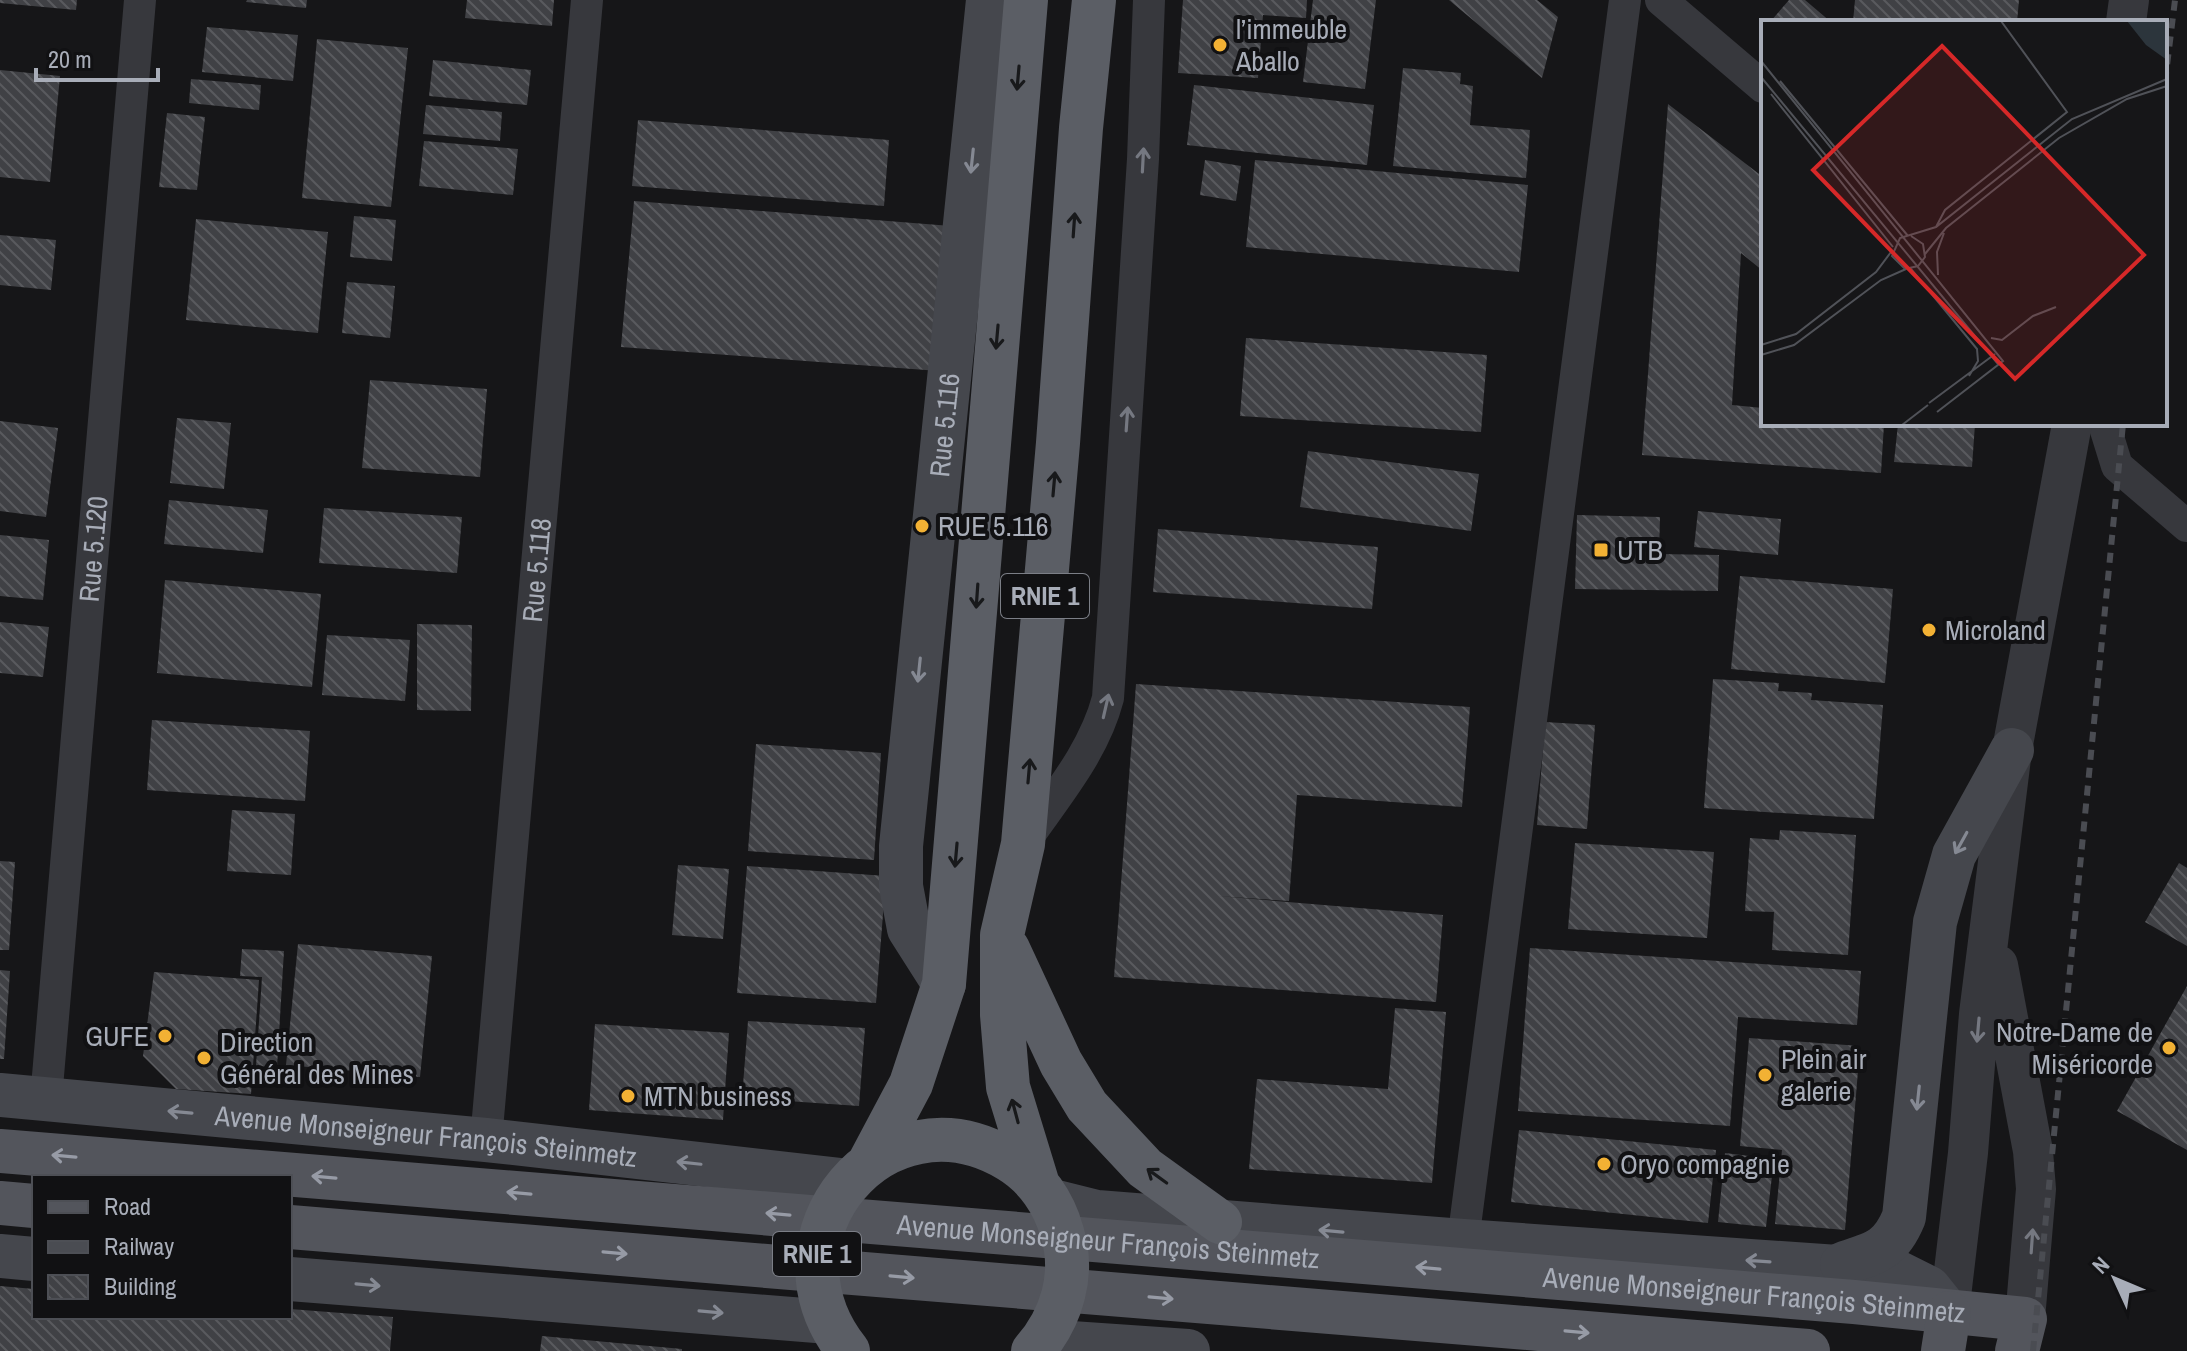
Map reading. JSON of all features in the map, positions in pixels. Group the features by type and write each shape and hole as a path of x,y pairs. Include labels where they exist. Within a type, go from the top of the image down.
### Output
{"highway":[{"name":"RNIE 1","path":"843,1344 818,1290 819,1240 830,1209 859,1173 911,1084 944,984 1026,0"},
{"name":"RNIE 1","path":"1043,1193 1008,1087 1002,1015 1002,935 1023,844 1094,0"},
{"path":"1002,935 1061,1063 1087,1106 1145,1168 1220,1222"},
{"name":"RNIE 1","path":"859,1173 895,1150 941,1141 972,1144 1015,1164 1043,1193 1056,1213 1065,1241 1067,1271 1057,1315 1038,1346"}],"main road":[{"name":"Rue 5.116","path":"944,984 909,929 901,886 901,846 988,0"},
{"path":"1836,1266 1880,1252 1896,1236 1904,1217 1935,922 1954,855 2012,750"},
{"name":"Avenue Monseigneur François Steinmetz","path":"0,1095 859,1173"},
{"name":"Avenue Monseigneur François Steinmetz","path":"0,1151 292,1175"},
{"name":"Avenue Monseigneur François Steinmetz","path":"292,1175 1854,1302 1946,1332 2021,1335"},
{"name":"Avenue Monseigneur François Steinmetz","path":"1043,1193 1097,1212 1895,1271 1929,1288 1946,1332"},
{"path":"0,1203 32,1206"},
{"name":"Avenue Monseigneur François Steinmetz","path":"292,1227 1808,1351"},
{"path":"0,1256 32,1259"},
{"path":"292,1279 843,1344"},
{"path":"1038,1346 1188,1351"}],"street":[{"name":"Rue 5.120","path":"46,1099 140,0"},
{"name":"Rue 5.118","path":"486,1140 587,0"},
{"path":"1023,844 1091,746 1102,723 1108,698 1142,174 1149,0"},
{"path":"1463,1241 1625,0"},
{"path":"1661,0 1761,85"},
{"path":"2126,20 2129,0"},
{"path":"1946,1332 1968,1153 1979,1014 2012,750 2072,426"},
{"path":"2105,426 2117,466 2187,526"},
{"path":"1995,897 1998,968 2033,1151 2036,1189 2021,1335"}],"building":[{"path":"0,0 77,0 76,10 0,3"},
{"path":"247,0 307,0 306,8"},
{"path":"467,0 554,0 552,26 465,18"},
{"name":"l’immeuble Aballo","path":"1183,0 1307,0 1306,18 1263,15 1258,78 1178,73"},
{"path":"1313,0 1376,0 1365,89 1303,82"},
{"path":"1449,0 1537,0 1558,17 1542,78"},
{"path":"1789,0 1805,0 1829,20 1772,20"},
{"path":"1855,0 2019,0 2017,20 1853,20"},
{"path":"207,27 298,35 293,81 202,72"},
{"path":"317,39 408,48 391,207 302,198"},
{"path":"433,60 531,70 527,105 429,96"},
{"path":"1403,68 1461,73 1460,84 1473,86 1470,125 1530,130 1526,178 1393,166"},
{"path":"0,70 60,76 50,182 0,177"},
{"path":"191,79 261,85 259,110 189,103"},
{"path":"1194,85 1374,105 1367,165 1187,145"},
{"path":"1668,104 1761,175 1761,269 1741,253 1732,405 1761,408 1761,426 1884,426 1881,473 1642,455"},
{"path":"426,105 502,112 500,141 423,134"},
{"path":"167,113 205,117 197,190 159,187"},
{"path":"638,120 889,140 884,206 632,186"},
{"path":"424,141 518,149 513,195 419,186"},
{"path":"1205,160 1241,166 1236,201 1200,195"},
{"path":"1255,160 1528,185 1519,272 1246,247"},
{"path":"634,201 951,226 939,371 621,347"},
{"path":"354,216 396,220 392,261 350,257"},
{"path":"196,219 328,232 318,333 186,320"},
{"path":"0,235 56,240 51,290 0,285"},
{"path":"347,282 395,286 390,338 342,333"},
{"path":"1246,338 1487,355 1481,432 1240,416"},
{"path":"370,380 487,389 480,477 362,468"},
{"path":"177,418 231,423 224,489 170,483"},
{"path":"0,421 58,428 46,517 0,511"},
{"path":"1898,426 1975,426 1972,467 1894,462"},
{"path":"1308,451 1479,474 1471,531 1300,507"},
{"path":"169,500 268,510 263,553 164,544"},
{"path":"324,508 462,517 457,573 319,563"},
{"path":"1698,511 1781,519 1778,555 1694,547"},
{"path":"1577,515 1660,517 1659,554 1719,555 1718,591 1575,589"},
{"path":"1158,529 1378,547 1372,609 1153,592"},
{"path":"0,535 49,540 43,600 0,596"},
{"path":"1740,576 1893,589 1885,683 1731,669"},
{"path":"165,580 321,594 312,687 157,673"},
{"path":"0,622 49,627 43,677 0,673"},
{"path":"417,624 472,625 471,711 417,710"},
{"path":"327,635 410,640 405,701 322,695"},
{"path":"1713,679 1779,683 1778,691 1812,693 1811,700 1883,705 1874,819 1704,808"},
{"path":"1136,684 1470,707 1462,807 1297,795 1289,901 1217,896 1443,915 1436,1002 1114,977"},
{"path":"152,720 310,731 305,801 147,790"},
{"path":"1545,722 1595,725 1587,829 1537,825"},
{"path":"756,744 881,753 874,860 748,851"},
{"path":"232,810 295,814 291,875 227,871"},
{"path":"1780,830 1856,835 1848,955 1772,950 1774,912 1745,911 1750,838 1779,840"},
{"path":"1575,843 1714,852 1707,938 1568,929"},
{"path":"0,861 15,862 9,950 0,950"},
{"name":"Notre-Dame de Miséricorde","path":"2179,863 2187,868 2187,946 2145,922"},
{"path":"678,865 729,869 723,939 672,935"},
{"path":"747,866 886,876 876,1003 737,993"},
{"path":"298,944 432,956 420,1077 286,1065"},
{"path":"1530,948 1861,971 1857,1025 1738,1017 1730,1126 1518,1111"},
{"path":"242,949 284,951 277,1067 256,1066 262,977 240,976"},
{"path":"0,970 10,971 4,1059 0,1059"},
{"path":"154,972 259,980 251,1094 176,1089 143,1056"},
{"name":"Notre-Dame de Miséricorde","path":"2187,986 2187,1150 2117,1111"},
{"path":"1395,1008 1446,1012 1432,1183 1249,1169 1257,1079 1388,1089"},
{"path":"748,1021 865,1028 859,1106 742,1098"},
{"path":"595,1024 729,1033 723,1120 589,1110"},
{"path":"1749,1038 1860,1046 1845,1230 1775,1224 1782,1150 1740,1146"},
{"path":"1519,1130 1716,1150 1708,1223 1511,1202"},
{"path":"1725,1153 1774,1159 1766,1227 1718,1222"},
{"path":"0,1286 32,1289 32,1319 292,1319 292,1309 393,1317 390,1351 0,1351"},
{"path":"542,1336 682,1349 682,1351 540,1351"}],"railway":[{"path":"2167,66 2175,0"},
{"path":"2033,1351 2123,426"}],"place":[{"name":"l’immeuble Aballo","path":"1220,45"},
{"name":"RUE 5.116","path":"922,526"},
{"name":"UTB","path":"1601,550"},
{"name":"Microland","path":"1929,630"},
{"name":"GUFE","path":"165,1036"},
{"name":"Notre-Dame de Miséricorde","path":"2169,1048"},
{"name":"Direction Général des Mines","path":"204,1058"},
{"name":"Plein air galerie","path":"1765,1075"},
{"name":"MTN business","path":"628,1096"},
{"name":"Oryo compagnie","path":"1604,1164"}]}
